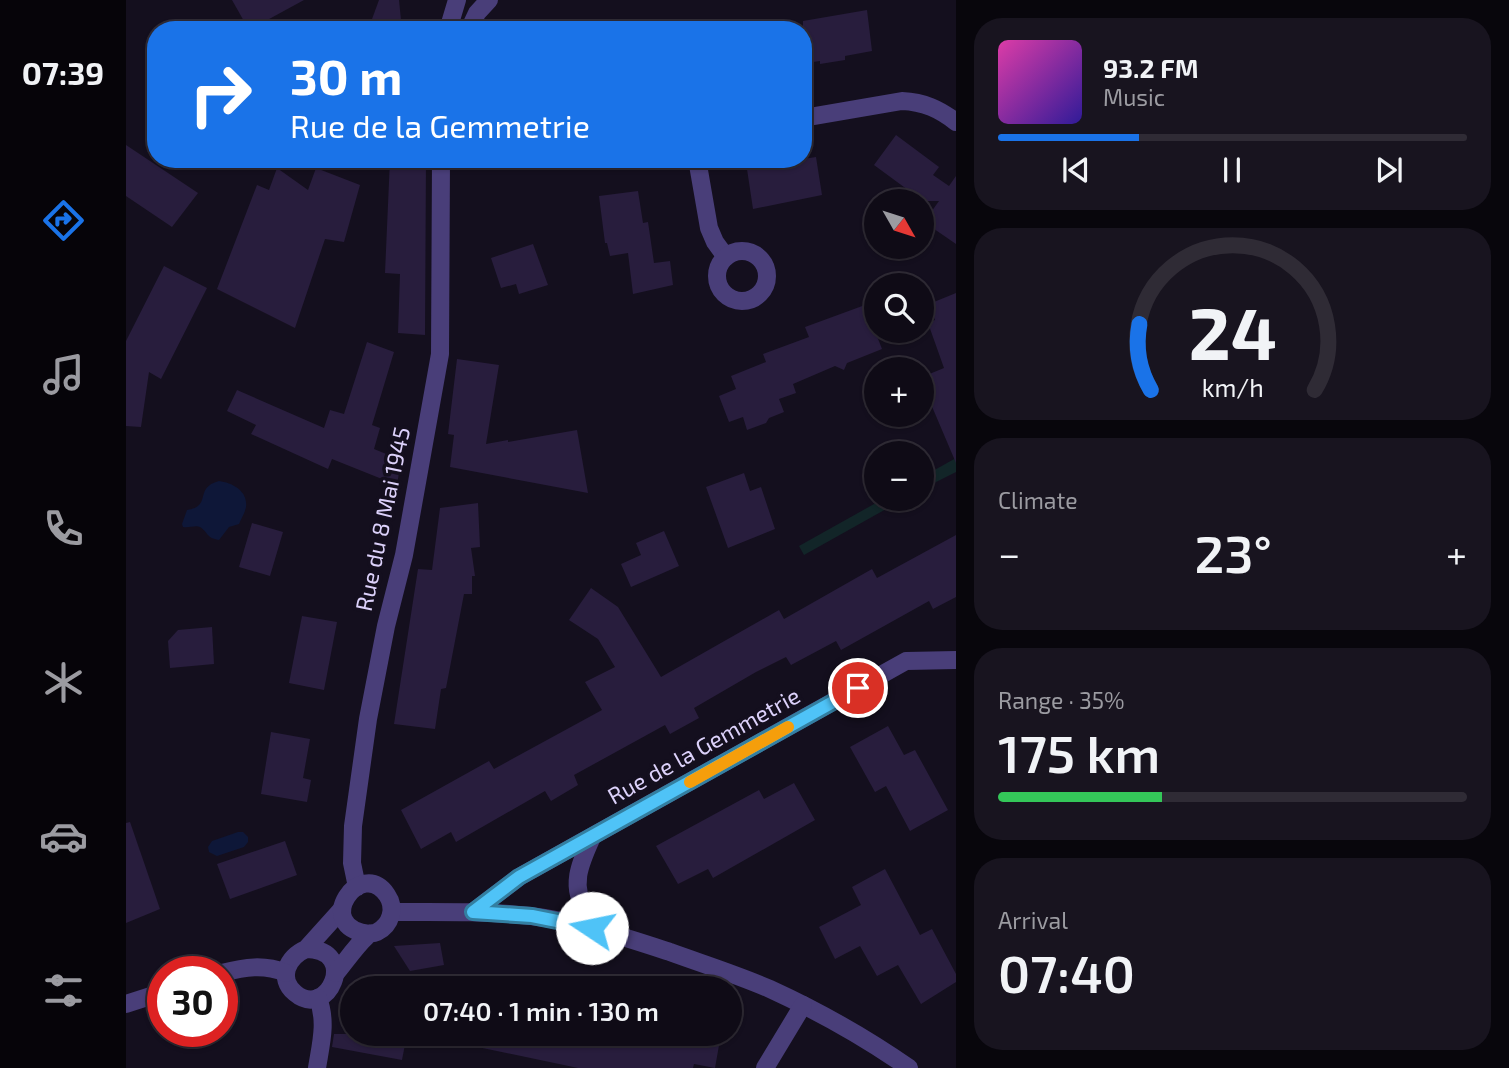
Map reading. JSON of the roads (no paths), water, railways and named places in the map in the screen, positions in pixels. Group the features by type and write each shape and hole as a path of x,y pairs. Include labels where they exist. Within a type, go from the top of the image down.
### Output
{"street":[{"path":"451,21 457,0"},
{"path":"473,21 489,0"},
{"path":"812,116 912,101 932,106 956,122"},
{"name":"Rue du 8 Mai 1945","path":"357,887 352,863 354,826 368,719 386,626 404,555 440,354 441,168"},
{"path":"698,168 709,228 726,257"},
{"name":"Rue de la Gemmetrie","path":"473,912 519,877 906,661 956,660"},
{"path":"592,837 576,882 578,894 588,912 615,934"},
{"path":"306,949 315,949 329,957 334,964 335,981 325,995 317,998 302,997 295,993 287,981 286,973 292,958 306,949 342,909 348,894 357,887 369,884 383,890 391,904 389,920 384,927 369,934 336,973"},
{"path":"342,909 348,925 361,933 369,934"},
{"path":"392,912 473,912 532,916 615,934 738,976 803,1004 909,1068"},
{"path":"238,969 260,966 286,973"},
{"path":"126,1004 147,997"},
{"path":"317,998 323,1011 324,1022 317,1068"},
{"path":"765,1068 803,1004"}],"water":[{"path":"219,481 242,492 246,507 239,524 229,527 219,540 210,537 200,527 183,527 182,524 187,510 199,505 207,488"},
{"path":"243,832 248,837 244,847 217,856 209,852 208,847 212,841"}]}
